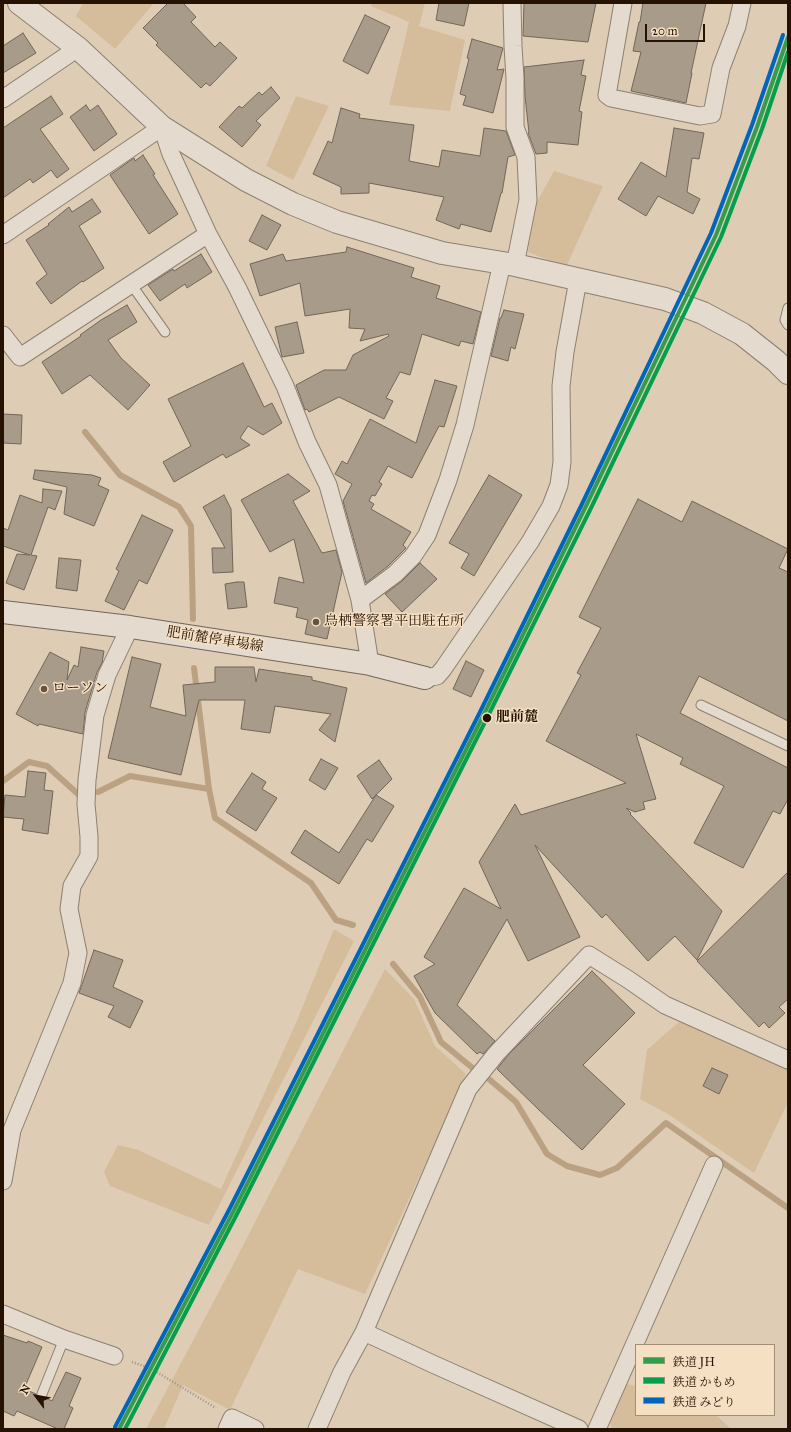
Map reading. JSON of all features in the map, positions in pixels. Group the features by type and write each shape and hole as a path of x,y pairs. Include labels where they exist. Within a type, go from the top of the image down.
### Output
{"street":[{"path":"19,3 78,48 162,127 246,180 293,204 336,222 442,253 509,264 665,299 709,317 742,334 776,361 788,373"},
{"path":"360,600 395,574 413,556 427,535 448,480 466,425 509,264 528,200 526,157 515,127 512,3"},
{"path":"623,3 607,95 611,98 700,116 712,114 721,68 738,26 742,3"},
{"path":"3,99 78,48"},
{"path":"162,127 171,154 208,234 236,287 284,386 307,442 328,485 360,600 370,664"},
{"path":"3,235 162,127"},
{"path":"3,335 20,357 208,234"},
{"path":"425,678 437,676 443,669 530,542 550,506 559,485 562,462 561,386 565,352 578,280"},
{"name":"肥前麓停車場線","path":"3,612 130,627 370,664 425,678"},
{"path":"3,1181 12,1130 72,983 78,953 69,909 72,886 89,856 86,804 87,780 95,715 108,675 130,627"},
{"path":"317,1429 342,1372 364,1332 468,1089 496,1054 589,955 665,1005 788,1060"},
{"path":"597,1429 714,1165"},
{"path":"3,1314 64,1339 114,1356"},
{"path":"364,1332 579,1429"},
{"path":"230,1423 255,1429"}],"lane":[{"path":"131,284 165,332"},
{"path":"788,308 785,320 788,325"},
{"path":"701,705 788,746"},
{"path":"42,1394 64,1339"}],"path":[{"path":"114,1356 150,1368 230,1423"}],"shaded area":[{"path":"83,3 154,3 115,49 76,16"},
{"path":"373,3 425,3 419,26 465,40 450,111 389,105 409,22 371,6"},
{"path":"296,96 329,106 293,180 266,166"},
{"path":"554,171 603,186 566,267 528,252 532,211"},
{"path":"334,929 354,941 209,1225 110,1186 104,1172 118,1145 138,1150 221,1189 296,1023"},
{"path":"385,969 414,999 435,1046 466,1074 365,1294 298,1269 230,1410 183,1385 164,1429 146,1429 233,1265"},
{"path":"681,1020 788,1066 788,1102 754,1173 668,1114 640,1099 647,1050"},
{"path":"626,1384 635,1386 635,1416 717,1416 731,1429 612,1429 610,1422"}],"building":[{"path":"168,3 183,3 196,17 191,22 215,47 220,42 237,58 210,86 206,83 201,88 156,45 158,43 143,28"},
{"path":"439,3 469,3 464,26 436,20"},
{"path":"524,3 596,3 588,42 523,36"},
{"path":"643,3 706,3 686,103 631,91 641,52 633,51"},
{"path":"365,15 390,27 368,74 343,61"},
{"path":"23,33 36,53 3,73 3,46"},
{"path":"472,39 503,48 497,70 504,69 493,113 463,105 466,96 460,94 469,59 467,58"},
{"path":"584,60 581,75 586,76 579,111 582,112 578,145 547,142 547,153 536,154 528,133 524,67"},
{"path":"271,87 280,98 256,121 261,125 242,147 219,127 239,106 242,108 259,92 262,95"},
{"path":"51,96 63,114 40,129 69,169 57,178 51,170 33,183 30,179 3,198 3,128"},
{"path":"86,105 90,111 98,105 117,134 94,151 70,117"},
{"path":"341,108 360,114 359,118 414,125 409,161 439,167 442,150 480,156 484,128 506,131 515,155 508,157 502,193 491,232 461,224 459,229 436,220 444,197 369,183 369,193 341,194 341,187 313,174 328,141 332,143"},
{"path":"674,128 704,133 699,159 692,158 687,192 700,199 693,214 658,196 646,216 618,199 641,162 666,177"},
{"path":"143,155 155,174 153,175 178,214 149,234 110,175 134,158 135,161"},
{"path":"92,199 101,212 79,226 104,268 83,282 82,281 51,304 36,283 47,274 26,240 49,225 48,224 69,207 72,212"},
{"path":"262,215 281,225 267,250 249,241"},
{"path":"347,247 414,268 411,277 440,286 436,298 481,312 473,344 461,341 459,346 422,334 410,375 400,372 386,398 393,401 384,419 339,397 309,412 307,409 305,410 296,385 324,370 346,370 353,355 389,336 388,334 360,341 365,329 349,328 350,309 305,316 300,283 260,296 250,264 283,254 286,261 346,252"},
{"path":"201,254 212,272 187,288 185,284 160,301 148,285"},
{"path":"127,305 137,322 108,340 121,358 150,385 128,410 90,375 62,394 42,362 81,336 80,335 101,320"},
{"path":"504,310 524,314 515,349 511,347 508,361 491,356 500,318"},
{"path":"297,322 304,353 282,357 275,327"},
{"path":"243,363 264,407 272,403 282,423 263,435 248,426 240,438 250,445 226,458 223,454 174,482 163,462 191,446 168,399"},
{"path":"435,380 457,386 444,427 439,426 412,478 388,466 379,482 382,484 375,496 372,495 369,501 374,504 371,509 411,532 403,545 406,548 388,566 366,583 343,501 352,484 335,474 342,461 347,464 370,419 416,443"},
{"path":"3,414 22,415 21,444 3,443"},
{"path":"35,470 92,475 101,478 98,485 109,490 94,526 64,514 67,487 33,479"},
{"path":"288,474 310,491 293,501 322,553 336,550 342,572 327,639 305,634 308,620 296,617 298,608 274,603 279,577 304,583 294,539 270,552 241,500"},
{"path":"489,475 522,495 474,576 461,568 469,554 449,543"},
{"path":"43,489 62,491 55,510 48,507 31,555 37,556 24,590 6,583 17,554 30,555 3,546 3,528 8,530 20,495 42,503"},
{"path":"224,495 231,509 233,572 213,573 212,548 225,548 203,507"},
{"path":"638,499 682,522 692,501 788,549 779,568 788,572 788,721 699,676 680,713 788,768 788,799 780,814 773,811 743,868 694,843 724,786 680,764 683,758 636,734 656,799 643,802 645,809 635,812 626,808 722,911 697,960 675,936 648,961 606,914 602,918 535,845 580,937 528,961 507,919 457,1005 495,1041 483,1054 480,1052 477,1054 435,1013 414,976 435,964 424,957 464,888 501,909 479,862 515,804 521,815 626,783 546,741 581,675 577,673 601,628 579,617"},
{"path":"142,515 173,530 147,584 139,580 124,610 105,601 119,571 116,569"},
{"path":"59,558 81,560 77,591 56,588"},
{"path":"420,563 437,579 402,612 385,594 402,581"},
{"path":"244,582 247,607 228,609 225,584"},
{"path":"81,647 104,651 102,663 97,672 85,712 83,734 39,724 38,726 16,714 50,652 69,662 67,680 74,665 78,667"},
{"path":"132,657 161,664 150,707 186,716 183,685 215,682 215,667 254,667 256,682 259,669 312,677 312,680 347,688 335,742 319,730 331,714 275,706 270,733 241,729 245,700 199,700 181,775 108,758"},
{"path":"466,661 484,670 471,697 453,689"},
{"path":"321,759 338,768 325,790 309,780"},
{"path":"379,760 392,779 372,799 357,776"},
{"path":"28,771 46,773 44,790 53,791 48,834 22,830 24,819 3,817 5,795 25,797"},
{"path":"252,773 266,782 262,789 277,798 256,831 226,812"},
{"path":"376,795 394,806 372,842 367,839 339,884 291,853 305,830 339,853"},
{"path":"788,872 788,999 779,1007 785,1013 769,1028 764,1022 759,1027 697,961"},
{"path":"94,950 123,960 113,987 143,1001 130,1028 108,1017 114,1006 79,993"},
{"path":"592,971 635,1013 583,1065 625,1104 582,1150 497,1069 509,1054"},
{"path":"712,1068 728,1075 719,1094 703,1086"},
{"path":"3,1335 27,1343 28,1341 42,1347 24,1389 36,1394 39,1399 46,1398 52,1401 66,1372 81,1378 69,1406 73,1408 64,1429 58,1429 17,1411 14,1416 3,1411"}],"waterway":[{"path":"85,432 120,475 179,507 191,526 193,619"},
{"path":"194,668 209,789 215,818 311,883 336,920 353,925"},
{"path":"3,781 29,762 47,766 79,795"},
{"path":"98,792 130,776 209,789"},
{"path":"393,964 420,997 441,1042 475,1070"},
{"path":"490,1080 516,1102 547,1154 567,1166 600,1175 617,1168 666,1123 788,1208"}],"rail line":[{"name":"みどり","path":"115,1427 230,1208 479,714 582,504 711,233 752,125 783,35"},
{"name":"JH","path":"119,1429 234,1210 483,716 586,506 716,235 757,127 788,37"},
{"name":"かもめ","path":"125,1429 238,1212 591,508 721,237 762,129 788,52"}],"place":[{"name":"鳥栖警察署平田駐在所","path":"316,622"},
{"name":"ローソン","path":"44,689"},
{"name":"肥前麓","path":"487,718"}]}
